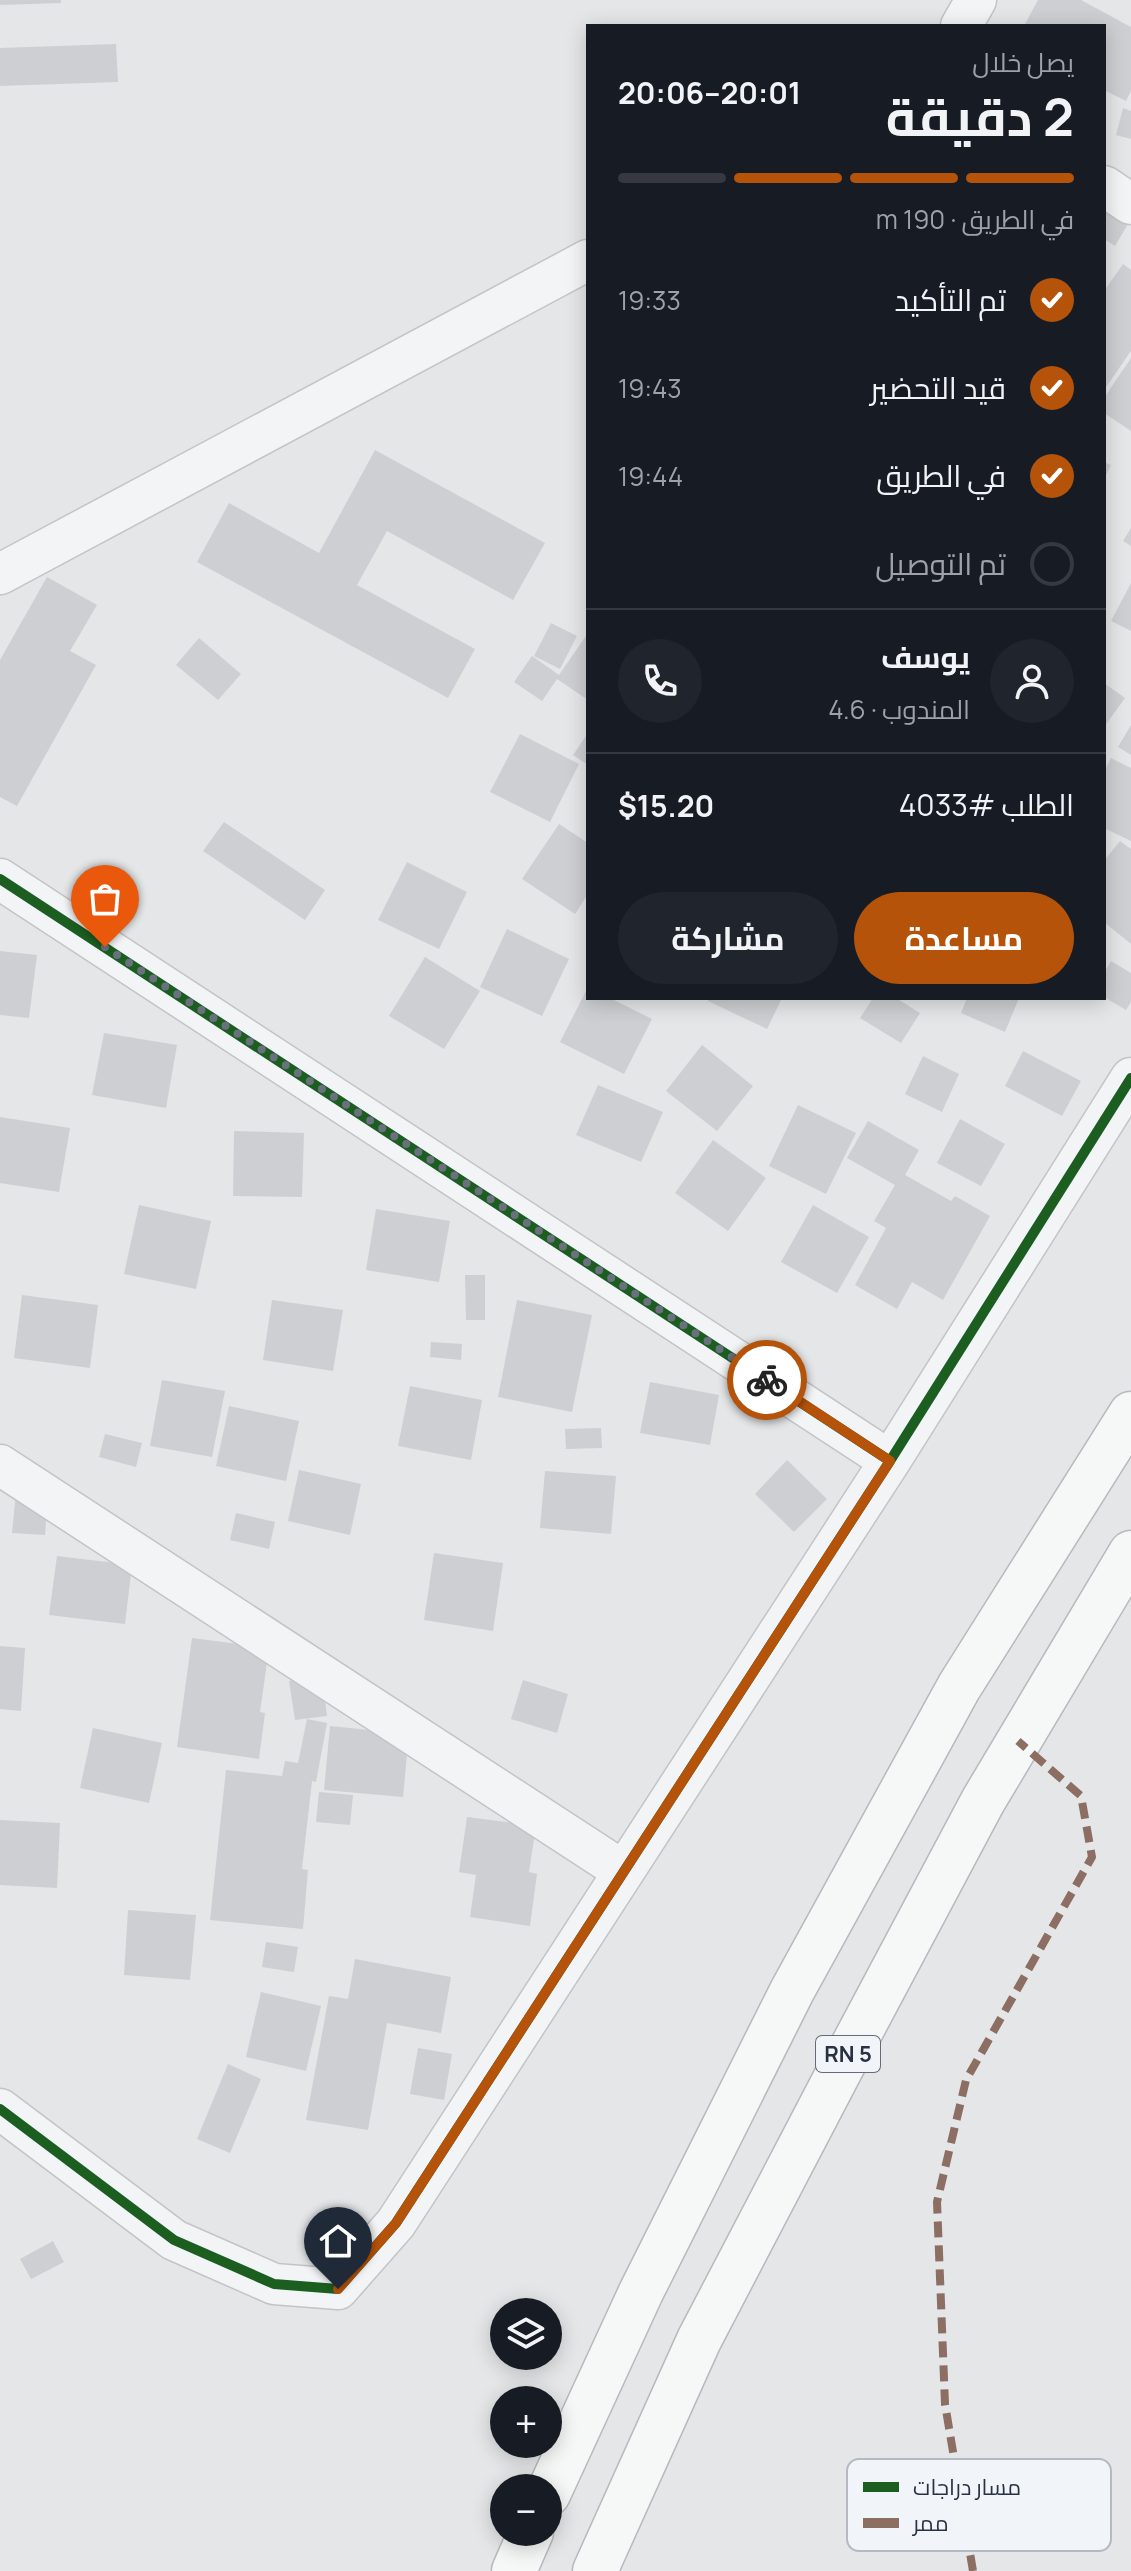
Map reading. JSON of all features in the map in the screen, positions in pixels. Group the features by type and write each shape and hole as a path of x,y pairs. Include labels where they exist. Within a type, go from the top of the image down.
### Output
{"highway":[{"path":"557,2474 641,2292 792,1991 959,1687 1131,1414"},
{"name":"RN 5","path":"595,2571 699,2340 841,2068 983,1801 1131,1553"},
{"path":"514,2571 525,2546"}],"street":[{"path":"962,24 976,0"},
{"path":"1106,187 1131,204"},
{"path":"0,574 586,261"},
{"path":"0,879 890,1461"},
{"path":"0,2109 174,2240 274,2284 338,2289 396,2223 890,1461 1131,1078"},
{"path":"0,1465 623,1871"}],"building":[{"path":"0,0 61,0 61,3 0,5"},
{"path":"1038,0 1081,0 1131,27 1131,91 1126,101 1106,91 1106,24 1025,24"},
{"path":"116,44 118,82 0,86 0,48"},
{"path":"1123,108 1131,111 1131,139 1116,135"},
{"path":"1106,204 1131,219 1115,246 1106,240"},
{"path":"1123,264 1131,270 1131,351 1106,387 1106,288"},
{"path":"1131,358 1131,431 1106,414 1106,395"},
{"path":"375,450 545,543 513,600 387,531 357,585 475,649 448,698 197,562 229,503 319,553"},
{"path":"1131,528 1131,546 1123,541"},
{"path":"47,577 97,605 70,651 96,665 17,806 0,797 0,660"},
{"path":"1131,583 1131,631 1111,621"},
{"path":"551,623 577,636 560,669 534,656"},
{"path":"586,636 586,699 557,679 542,701 514,682 532,656 559,675"},
{"path":"199,638 241,674 218,700 176,665"},
{"path":"1106,684 1125,698 1106,724"},
{"path":"1131,725 1131,755 1118,747"},
{"path":"520,734 579,764 550,822 490,792"},
{"path":"586,736 586,764 573,755"},
{"path":"1111,758 1131,768 1131,841 1106,829 1106,768"},
{"path":"224,822 325,890 305,920 203,851"},
{"path":"559,824 586,842 586,897 575,914 522,879"},
{"path":"1120,841 1131,849 1131,944 1106,924 1106,858"},
{"path":"407,862 467,892 439,949 378,920"},
{"path":"507,929 569,959 542,1016 480,987"},
{"path":"0,951 37,955 29,1018 0,1015"},
{"path":"425,957 480,991 444,1049 389,1016"},
{"path":"1111,961 1131,973 1131,1002 1126,1010 1106,998 1106,970"},
{"path":"586,991 586,1000 614,1000 652,1019 624,1074 560,1042"},
{"path":"708,1000 781,1000 767,1029"},
{"path":"872,1000 899,1000 920,1013 901,1043 860,1018"},
{"path":"966,1000 1018,1000 1005,1032 961,1013"},
{"path":"104,1033 177,1045 166,1108 92,1095"},
{"path":"702,1045 753,1086 717,1131 666,1091"},
{"path":"1023,1051 1081,1081 1062,1116 1005,1086"},
{"path":"923,1056 959,1074 942,1112 905,1094"},
{"path":"598,1085 663,1112 641,1162 576,1135"},
{"path":"798,1105 856,1133 826,1194 769,1166"},
{"path":"0,1117 70,1128 59,1192 0,1183"},
{"path":"960,1119 1005,1144 981,1186 937,1163"},
{"path":"868,1121 919,1150 905,1175 951,1201 955,1196 990,1216 943,1300 912,1282 897,1309 855,1285 886,1228 874,1221 895,1185 847,1158"},
{"path":"234,1131 304,1133 302,1197 233,1196"},
{"path":"713,1140 766,1178 728,1231 675,1193"},
{"path":"139,1205 211,1221 196,1289 124,1274"},
{"path":"813,1205 869,1237 837,1293 781,1262"},
{"path":"376,1209 450,1221 439,1282 366,1270"},
{"path":"465,1275 485,1275 485,1320 466,1320"},
{"path":"22,1295 98,1305 90,1368 14,1358"},
{"path":"272,1300 343,1310 333,1371 263,1360"},
{"path":"517,1300 592,1315 572,1412 498,1397"},
{"path":"431,1342 462,1344 461,1360 430,1357"},
{"path":"162,1380 225,1391 212,1457 150,1446"},
{"path":"650,1382 719,1395 710,1445 640,1433"},
{"path":"410,1386 482,1400 471,1460 398,1446"},
{"path":"229,1406 299,1421 286,1481 216,1466"},
{"path":"601,1428 602,1448 566,1449 565,1429"},
{"path":"105,1434 142,1443 136,1467 99,1457"},
{"path":"787,1460 827,1499 794,1532 755,1494"},
{"path":"299,1470 361,1484 350,1535 288,1521"},
{"path":"545,1471 616,1476 611,1534 540,1528"},
{"path":"16,1493 48,1495 45,1535 12,1533"},
{"path":"236,1513 275,1522 269,1549 230,1540"},
{"path":"434,1553 503,1563 493,1631 424,1620"},
{"path":"57,1556 132,1565 125,1624 49,1615"},
{"path":"192,1638 269,1648 260,1712 265,1713 259,1759 177,1747"},
{"path":"0,1646 25,1648 21,1711 0,1709"},
{"path":"322,1676 327,1716 295,1720 289,1681"},
{"path":"523,1680 568,1694 557,1733 511,1719"},
{"path":"307,1719 327,1723 316,1782 312,1781 302,1869 308,1870 303,1929 210,1920 226,1770 282,1776 285,1761 298,1763"},
{"path":"330,1726 409,1734 403,1797 324,1790"},
{"path":"93,1728 162,1743 149,1803 80,1788"},
{"path":"319,1792 353,1795 350,1825 316,1822"},
{"path":"467,1817 536,1826 529,1872 537,1874 530,1926 470,1917 476,1875 459,1872"},
{"path":"0,1820 60,1823 57,1888 0,1885"},
{"path":"128,1910 196,1915 190,1980 124,1975"},
{"path":"266,1942 298,1947 294,1972 262,1967"},
{"path":"355,1959 451,1977 441,2033 387,2023 368,2130 306,2120 329,1996 348,1999"},
{"path":"261,1992 321,2006 306,2071 246,2057"},
{"path":"418,2048 452,2054 444,2100 410,2094"},
{"path":"228,2064 261,2079 230,2153 197,2139"},
{"path":"53,2241 64,2262 31,2279 20,2259"}],"marked path":[{"path":"954,2459 945,2404 937,2202 966,2080 1092,1857 1081,1796 1018,1741"},
{"path":"970,2551 973,2571"}],"cycle path":[{"path":"0,879 890,1461"},
{"path":"0,2109 174,2240 274,2284 338,2289 396,2223 890,1461 1131,1078"}],"way so far":[{"path":"105,947 767,1380"}],"route":[{"path":"338,2289 396,2223 890,1461 767,1380"}]}
